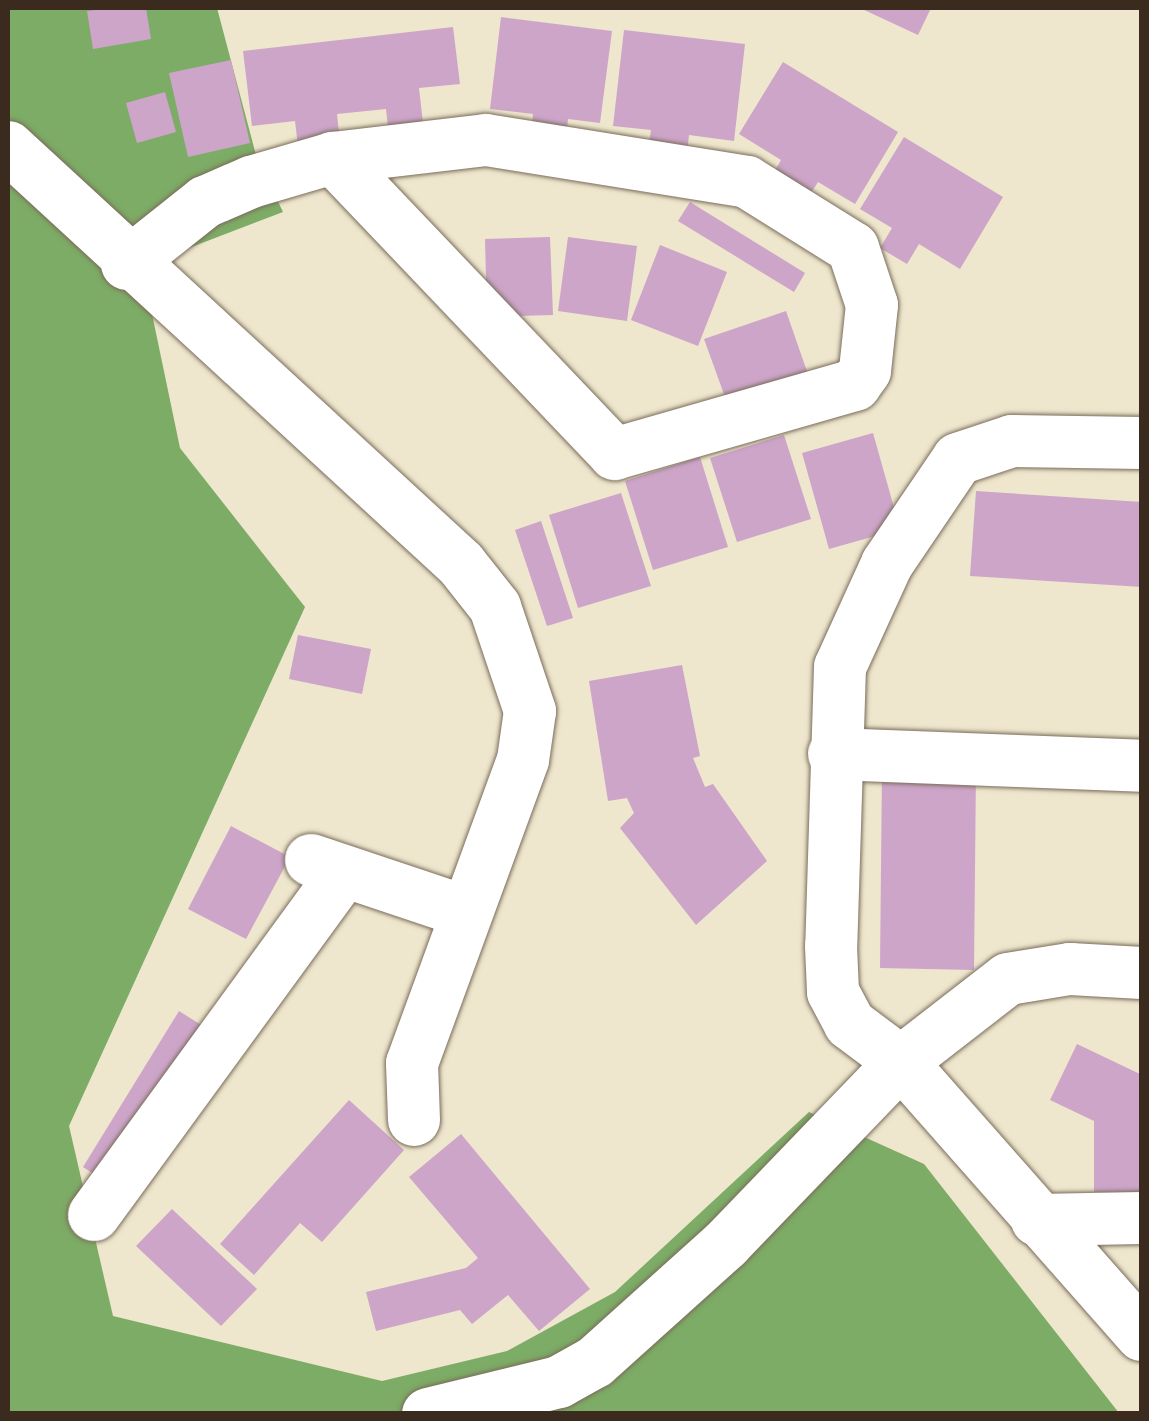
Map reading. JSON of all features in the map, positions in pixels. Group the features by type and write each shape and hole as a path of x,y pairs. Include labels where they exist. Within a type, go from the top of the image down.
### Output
{"street":[{"path":"127,264 206,202 333,158 486,140 747,182 853,248 872,305 865,371 855,385 615,454 333,158"},
{"path":"8,147 127,264 461,564 496,607 530,711 523,760 412,1062 414,1120"},
{"path":"1142,443 1012,441 958,459 868,597 840,667 834,754 833,992 850,1024 902,1062 1142,1336"},
{"path":"834,754 1142,766"},
{"path":"94,1215 326,866 466,912"},
{"path":"428,1414 559,1382 595,1362 726,1244 902,1062 1008,979 1070,969 1142,974"},
{"path":"1037,1220 1142,1218"}],"green space":[{"path":"8,8 217,8 256,155 283,212 142,266 180,448 305,607 69,1126 113,1316 382,1381 507,1351 615,1292 809,1112 924,1164 1119,1413 8,1414"}],"building":[{"path":"146,8 151,39 93,49 87,11"},
{"path":"860,8 931,8 918,35"},
{"path":"501,17 612,31 600,123 568,119 566,140 531,135 533,114 490,109"},
{"path":"453,27 460,84 419,88 423,123 388,127 386,109 337,114 340,142 298,146 295,121 252,126 243,51"},
{"path":"624,30 745,44 734,141 689,135 687,153 648,149 651,130 613,126"},
{"path":"231,60 250,143 188,157 169,73"},
{"path":"783,62 898,132 855,204 818,182 806,201 770,179 781,160 739,134"},
{"path":"165,92 176,132 137,143 126,103"},
{"path":"904,137 1003,197 960,269 919,244 907,264 880,248 892,228 860,209"},
{"path":"690,202 805,273 794,292 678,221"},
{"path":"550,237 553,315 487,317 485,239"},
{"path":"568,237 637,246 627,321 558,311"},
{"path":"660,245 727,272 698,346 631,320"},
{"path":"786,311 810,380 729,408 704,339"},
{"path":"873,433 900,529 829,549 802,453"},
{"path":"784,435 811,519 737,542 710,458"},
{"path":"700,457 728,547 653,570 625,481"},
{"path":"976,491 1142,502 1142,587 970,576"},
{"path":"621,493 651,586 578,608 549,515"},
{"path":"541,521 573,618 547,626 515,530"},
{"path":"298,635 371,649 362,694 289,679"},
{"path":"682,665 700,756 693,758 705,787 713,784 767,861 696,925 620,828 634,813 627,798 608,801 589,681"},
{"path":"882,767 976,768 974,970 880,968"},
{"path":"231,826 290,857 246,939 188,909"},
{"path":"179,1011 206,1028 109,1184 83,1167"},
{"path":"1077,1044 1142,1075 1142,1193 1094,1192 1094,1121 1050,1100"},
{"path":"349,1100 404,1150 322,1242 300,1223 254,1275 220,1244"},
{"path":"461,1134 590,1289 539,1331 508,1295 472,1324 460,1310 376,1331 366,1292 466,1268 478,1258 409,1177"},
{"path":"172,1209 257,1289 221,1326 136,1246"}]}
